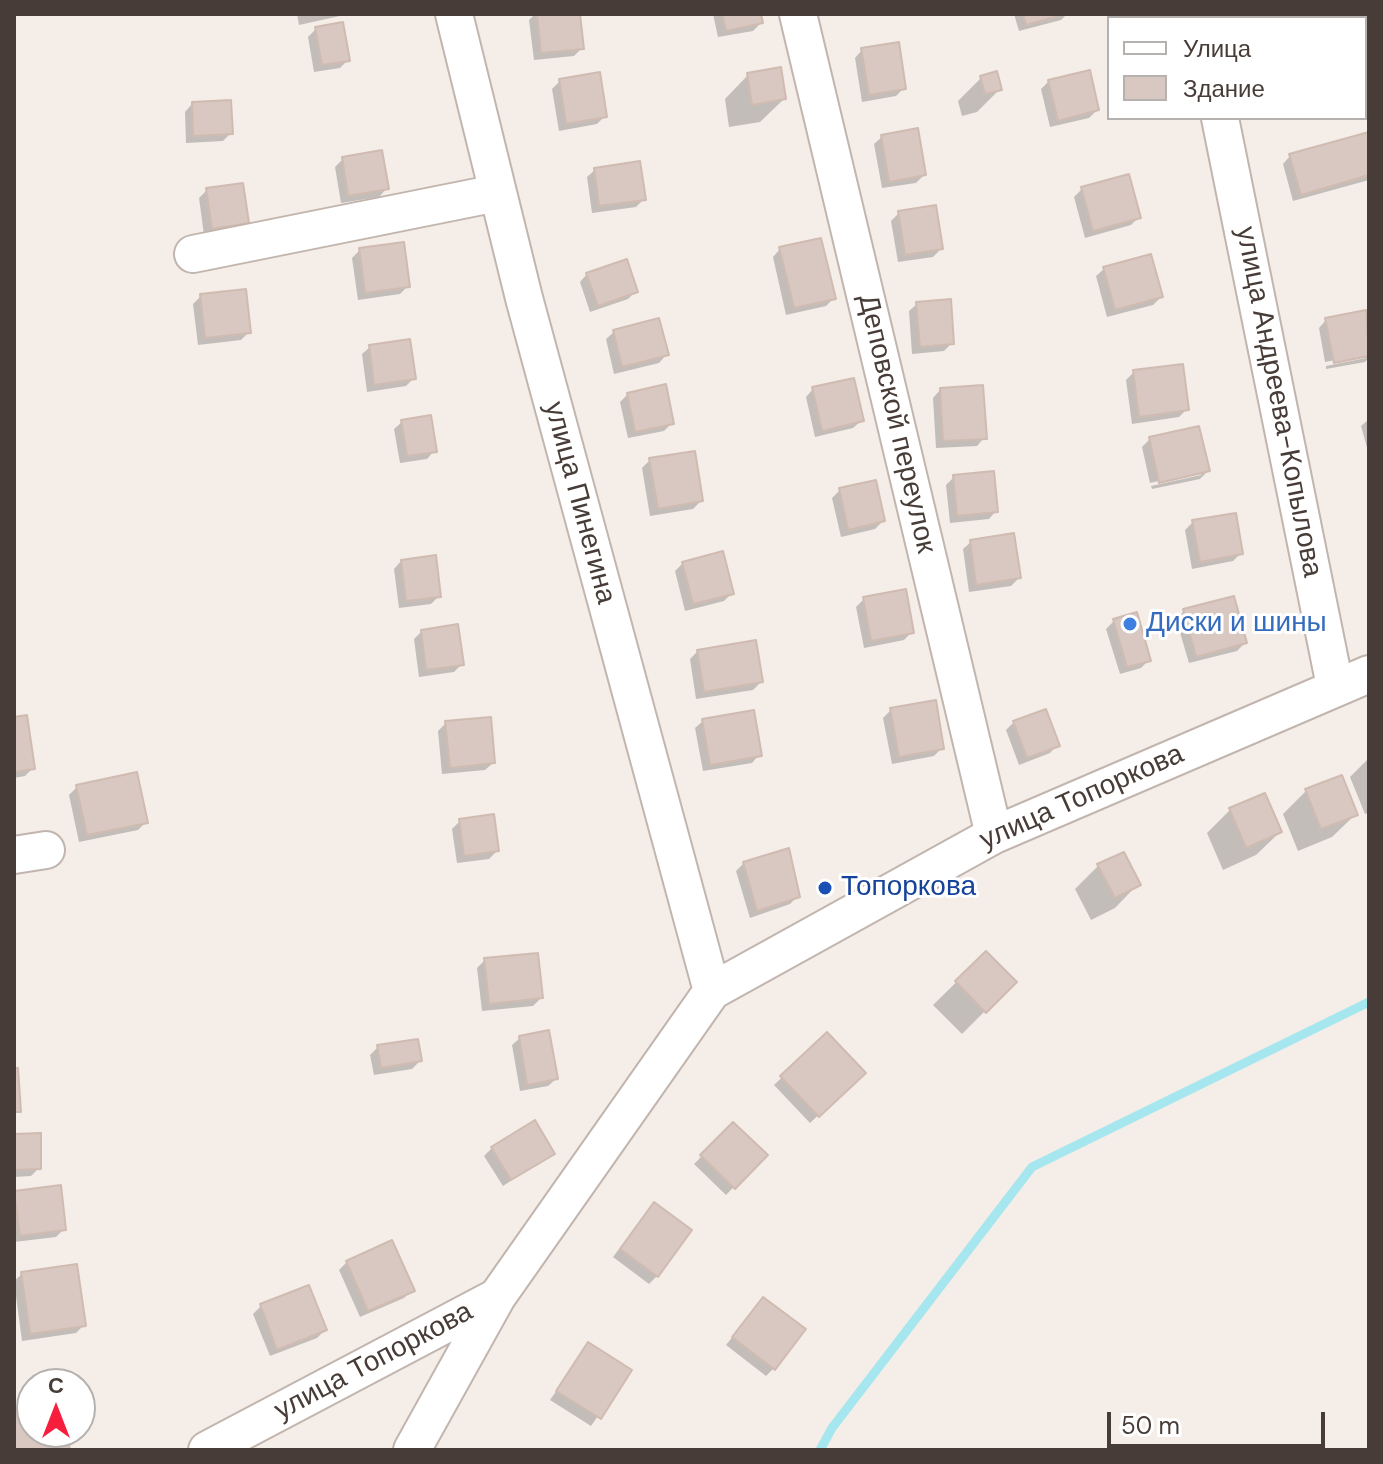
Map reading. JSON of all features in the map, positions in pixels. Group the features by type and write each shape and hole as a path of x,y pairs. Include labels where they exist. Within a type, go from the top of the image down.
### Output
{"street":[{"name":"улица Пинегина","path":"454,14 497,193 712,991"},
{"name":"Деповской переулок","path":"798,14 994,835"},
{"name":"улица Андреева-Копылова","path":"1220,120 1335,686"},
{"path":"193,254 497,193"},
{"name":"улица Топоркова","path":"412,1450 497,1297 712,991 994,835 1369,674"},
{"name":"улица Топоркова","path":"207,1450 497,1297"}],"building":[{"path":"537,14 580,14 584,49 541,53"},
{"path":"722,14 761,14 763,23 726,31"},
{"path":"1023,14 1066,14 1026,25"},
{"path":"1246,14 1308,16 1246,16"},
{"path":"343,22 350,61 322,65 315,27"},
{"path":"899,42 906,89 869,95 861,48"},
{"path":"781,67 786,99 752,105 747,73"},
{"path":"1090,70 1099,110 1058,121 1048,80"},
{"path":"997,71 1002,90 985,94 980,76"},
{"path":"600,72 607,117 566,124 559,79"},
{"path":"231,100 233,134 193,136 192,102"},
{"path":"918,128 926,175 889,182 881,135"},
{"path":"1369,132 1369,175 1301,195 1289,154"},
{"path":"382,150 389,189 348,196 342,157"},
{"path":"640,161 646,200 599,206 594,168"},
{"path":"1129,174 1141,218 1093,231 1081,187"},
{"path":"243,183 249,223 212,229 206,188"},
{"path":"936,205 943,249 905,255 898,211"},
{"path":"821,238 836,299 794,308 779,247"},
{"path":"404,242 410,287 365,293 359,248"},
{"path":"1151,254 1163,297 1115,310 1103,267"},
{"path":"627,259 638,292 598,306 586,273"},
{"path":"246,289 251,333 205,338 200,294"},
{"path":"951,299 954,344 920,347 916,302"},
{"path":"1366,310 1369,356 1334,363 1325,318"},
{"path":"659,318 669,355 622,367 613,330"},
{"path":"410,339 416,379 374,385 369,345"},
{"path":"1183,364 1189,410 1139,417 1133,370"},
{"path":"854,378 864,421 822,431 812,387"},
{"path":"666,384 674,424 635,432 627,393"},
{"path":"983,385 987,439 943,441 940,388"},
{"path":"431,415 437,452 407,456 401,420"},
{"path":"1199,426 1210,471 1159,483 1149,437"},
{"path":"695,451 703,501 658,509 649,458"},
{"path":"994,471 998,512 957,516 953,475"},
{"path":"876,480 885,521 848,530 839,488"},
{"path":"1236,513 1243,554 1200,562 1192,520"},
{"path":"1014,533 1021,578 976,585 970,540"},
{"path":"723,551 734,594 693,604 682,562"},
{"path":"436,555 441,597 406,601 401,560"},
{"path":"906,589 914,633 871,641 863,597"},
{"path":"1234,596 1247,643 1196,657 1183,609"},
{"path":"1137,612 1151,661 1127,667 1113,619"},
{"path":"458,624 464,665 426,670 421,630"},
{"path":"756,640 763,682 704,692 697,650"},
{"path":"936,700 944,749 899,757 890,708"},
{"path":"1046,709 1060,746 1027,758 1013,721"},
{"path":"754,710 762,756 710,765 702,719"},
{"path":"27,715 35,769 14,772 14,717"},
{"path":"491,717 495,763 450,768 445,721"},
{"path":"137,772 148,823 87,835 76,785"},
{"path":"1342,775 1358,815 1321,829 1305,789"},
{"path":"1265,793 1282,832 1246,848 1229,808"},
{"path":"494,814 499,851 464,856 459,819"},
{"path":"789,848 800,897 757,911 743,862"},
{"path":"1124,852 1141,885 1115,898 1097,864"},
{"path":"986,951 1017,982 986,1013 955,981"},
{"path":"538,953 543,998 489,1004 484,958"},
{"path":"549,1030 558,1079 527,1085 519,1036"},
{"path":"827,1032 866,1073 819,1117 780,1076"},
{"path":"418,1039 422,1061 381,1068 377,1045"},
{"path":"14,1068 18,1068 21,1112 14,1112"},
{"path":"535,1120 555,1154 511,1180 491,1147"},
{"path":"733,1122 768,1155 735,1189 700,1155"},
{"path":"41,1133 41,1169 14,1170 14,1134"},
{"path":"61,1185 66,1230 20,1236 14,1191"},
{"path":"654,1202 692,1230 658,1277 620,1249"},
{"path":"392,1240 415,1291 368,1311 346,1261"},
{"path":"77,1264 86,1326 30,1334 21,1272"},
{"path":"309,1285 327,1330 277,1350 260,1304"},
{"path":"763,1297 806,1329 775,1370 732,1337"},
{"path":"588,1342 632,1370 601,1419 556,1391"},
{"path":"14,1412 16,1448 70,1449 15,1450"}],"waterway":[{"path":"820,1450 832,1428 1032,1167 1369,1002"}],"place":[{"name":"Диски и шины","path":"1130,624"},
{"name":"Топоркова","path":"825,888"}]}
